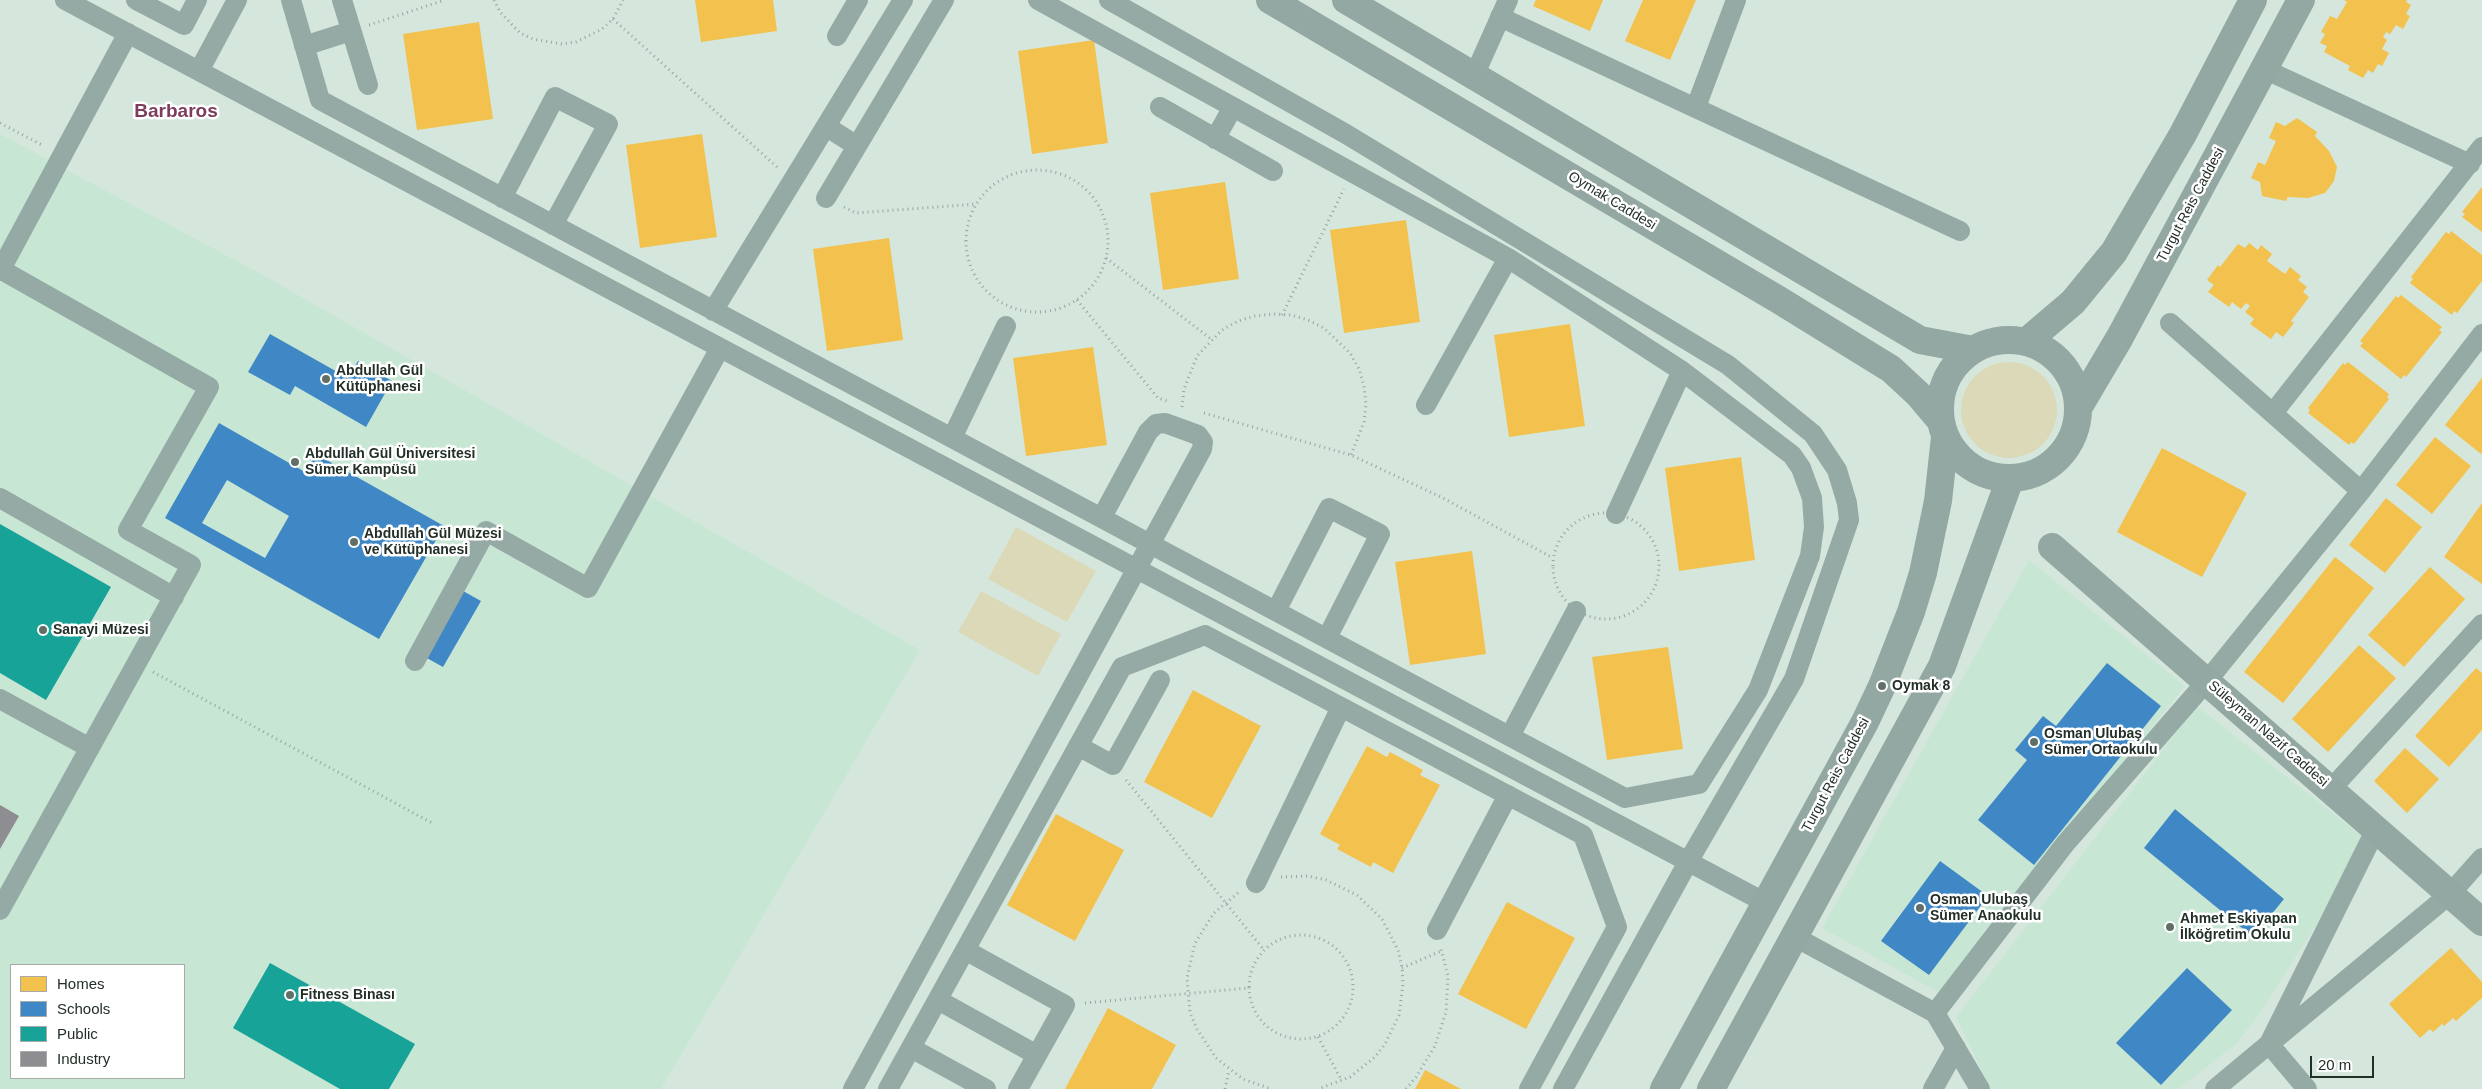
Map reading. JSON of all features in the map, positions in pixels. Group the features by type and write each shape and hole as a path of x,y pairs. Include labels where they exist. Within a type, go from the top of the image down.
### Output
{"street":[{"path":"65,0 1766,903"},
{"path":"136,0 184,26 198,0"},
{"path":"199,71 237,0"},
{"path":"290,0 320,100 1626,798 1699,784 1758,690 1810,556 1814,527 1812,498 1804,476 1792,455 1682,370 1508,258 1038,0"},
{"path":"342,0 368,86"},
{"path":"837,36 858,0"},
{"path":"713,311 794,182 903,0"},
{"path":"826,198 944,0"},
{"path":"1109,0 1346,134 1728,365 1813,434 1827,451 1843,486 1849,520 1794,679 1688,862 1562,1089"},
{"name":"Oymak Caddesi","path":"1270,0 1762,290 1891,369 1918,394 1943,428"},
{"path":"1346,0 1920,340 1973,350"},
{"path":"1696,108 1736,0"},
{"path":"2026,342 2073,302 2114,252 2182,134 2253,0"},
{"name":"Turgut Reis Caddesi","path":"2078,408 2120,337 2301,0"},
{"path":"1474,76 1504,8 1696,108 1960,230"},
{"path":"304,46 351,31"},
{"path":"0,910 191,565 128,530 209,387 0,270 128,33"},
{"path":"2264,69 2470,164"},
{"path":"502,198 555,97 608,124 553,225"},
{"path":"1216,139 1233,107"},
{"path":"1160,108 1273,171"},
{"path":"827,127 857,146"},
{"path":"2273,413 2482,147"},
{"path":"1426,406 1508,258"},
{"path":"2170,323 2361,490"},
{"path":"952,438 1006,326"},
{"path":"1935,1013 2065,844 2207,681 2361,490 2482,334"},
{"path":"1999,341 2026,342 2050,354 2063,366 2076,390 2078,408 2073,434 2059,458 2036,473 2010,479 1983,474 1967,465 1954,453 1943,428 1940,402 1944,384 1959,361 1973,350 1999,341"},
{"path":"415,661 486,532 588,588 720,348"},
{"path":"1616,514 1682,370"},
{"path":"853,1089 1202,449 1203,442 1198,435 1165,423 1156,424 1148,432 1102,517"},
{"name":"Turgut Reis Caddesi","path":"1664,1089 1865,722 1897,650 1911,612 1932,533 1943,428"},
{"path":"1711,1089 1942,666 2010,479"},
{"path":"0,498 174,597"},
{"path":"1276,611 1328,508 1380,534 1327,638"},
{"name":"Süleyman Nazif Caddesi","path":"2052,547 2482,922"},
{"path":"1510,736 1576,611"},
{"path":"2331,789 2482,624"},
{"path":"888,1089 1122,667 1204,635 1583,835 1617,927 1529,1089"},
{"path":"1078,746 1113,765 1160,680"},
{"path":"0,699 90,748"},
{"path":"1256,883 1341,707"},
{"path":"1437,930 1508,795"},
{"path":"2269,1044 2376,829"},
{"path":"2216,1089 2450,894 2482,858"},
{"path":"1795,937 1935,1013 1980,1089"},
{"path":"965,950 1065,1005 1018,1089"},
{"path":"938,1000 1037,1055"},
{"path":"2269,1044 2306,1089"},
{"path":"911,1048 986,1089"},
{"path":"1933,1089 1956,1048"}],"path":[{"path":"351,31 445,0"},
{"path":"494,0 500,12 520,33 547,43 576,42 602,29 613,19 623,0"},
{"path":"613,19 794,182"},
{"path":"0,123 62,156"},
{"path":"1040,170 1068,178 1092,196 1100,208 1108,236 1106,258 1098,279 1077,300 1064,307 1035,312 1020,310 1006,305 988,292 975,275 969,261 967,247 969,224 977,204 992,188 1010,176 1040,170"},
{"path":"1282,314 1352,173"},
{"path":"826,198 856,213 977,204"},
{"path":"1106,258 1212,339"},
{"path":"1077,300 1158,398 1192,410"},
{"path":"1182,407 1189,372 1197,356 1212,339 1238,321 1255,316 1282,314 1308,320 1324,328 1350,353 1364,386 1366,404 1364,422 1351,455"},
{"path":"1201,412 1351,455 1443,498 1553,558"},
{"path":"1616,514 1638,524 1651,538 1658,555 1657,580 1645,602 1624,616 1600,619 1576,611 1560,594 1552,570 1553,558 1562,536 1570,527 1591,515 1616,514"},
{"path":"137,663 434,824"},
{"path":"1113,765 1226,901 1264,950"},
{"path":"1271,1089 1243,1079 1229,1070 1211,1051 1197,1029 1190,1013 1188,969 1195,944 1203,928 1226,901 1256,883 1291,876 1308,876 1326,880 1357,895 1382,920 1398,950 1402,968 1402,1000 1392,1030 1375,1057 1342,1081 1320,1089"},
{"path":"1406,1089 1426,1062 1441,1029 1448,994 1448,976 1437,930"},
{"path":"1302,935 1325,940 1344,956 1353,979 1351,1003 1338,1024 1318,1037 1293,1039 1271,1030 1254,1012 1248,988 1252,968 1264,950 1278,940 1302,935"},
{"path":"1402,968 1442,951"},
{"path":"1065,1005 1248,988"},
{"path":"1318,1037 1342,1081"},
{"path":"1225,1089 1229,1070"}],"shaded area":[{"name":"Abdullah Gül Üniversitesi Sümer Kampüsü","path":"0,134 261,274 920,650 661,1089 0,1089"},
{"path":"2009,362 2027,366 2043,376 2053,392 2057,410 2053,428 2043,444 2027,454 2009,458 1991,454 1975,444 1965,428 1961,410 1965,392 1975,376 1991,366"},
{"path":"1016,527 1096,571 1067,622 988,579"},
{"name":"Osman Ulubaş Sümer Ortaokulu","path":"2029,560 2185,686 2021,888 1940,993 1822,928"},
{"path":"981,591 1061,634 1038,676 958,632"},
{"name":"Ahmet Eskiyapan İlköğretim Okulu","path":"2197,706 2369,842 2260,1013 2236,1044 2179,1089 1991,1089 1956,1017"}],"building: Homes":[{"path":"695,0 773,0 777,31 701,42"},
{"path":"1536,0 1603,0 1590,31 1533,6"},
{"path":"1643,0 1696,0 1670,60 1625,41"},
{"path":"2344,0 2407,0 2406,2 2411,5 2406,14 2410,16 2403,29 2396,25 2390,34 2386,32 2383,37 2387,40 2382,49 2389,53 2382,66 2378,64 2373,73 2368,70 2363,78 2348,70 2350,66 2324,52 2327,46 2320,43 2325,34 2321,32 2330,16 2337,19 2347,2"},
{"path":"479,22 493,119 417,130 403,34"},
{"path":"1094,40 1108,143 1032,154 1018,51"},
{"path":"2297,118 2317,132 2315,136 2329,151 2337,167 2334,181 2325,193 2308,198 2288,197 2286,201 2262,196 2260,182 2251,178 2258,162 2265,165 2276,141 2269,138 2276,122 2285,126"},
{"path":"702,134 717,237 640,248 626,145"},
{"path":"1225,182 1239,279 1163,290 1150,193"},
{"path":"2482,187 2482,232 2462,217 2465,214 2462,212"},
{"path":"1406,220 1420,322 1344,333 1330,230"},
{"path":"2451,231 2482,255 2482,281 2457,313 2454,311 2452,315 2410,283 2413,279 2411,277 2446,232 2449,234"},
{"path":"889,238 903,340 827,351 813,249"},
{"path":"2249,243 2258,250 2261,245 2272,254 2267,261 2285,274 2290,267 2301,276 2298,280 2307,287 2303,292 2309,297 2291,321 2294,323 2283,337 2276,332 2271,339 2250,324 2254,319 2245,312 2250,306 2246,303 2241,309 2232,302 2229,307 2208,292 2214,285 2207,280 2218,265 2220,267 2238,244 2245,248"},
{"path":"2401,295 2442,327 2439,330 2442,332 2406,377 2404,375 2401,379 2360,346 2363,343 2360,341 2396,296 2398,298"},
{"path":"1570,324 1585,426 1509,437 1494,335"},
{"path":"1093,347 1107,445 1026,456 1013,358"},
{"path":"2348,362 2389,394 2387,397 2389,399 2354,444 2351,442 2349,445 2308,413 2310,410 2308,408 2343,363 2345,365"},
{"path":"2482,378 2482,452 2481,454 2445,425"},
{"path":"2435,437 2471,466 2432,514 2396,485"},
{"path":"2162,448 2247,493 2202,577 2117,532"},
{"path":"1741,457 1755,560 1679,571 1665,468"},
{"path":"2386,498 2422,527 2385,573 2349,545"},
{"path":"2482,503 2482,584 2444,557"},
{"path":"1472,551 1486,654 1410,665 1395,562"},
{"path":"2335,557 2374,588 2283,703 2244,672"},
{"path":"2430,567 2465,599 2404,667 2368,635"},
{"path":"2359,645 2396,678 2328,752 2292,719"},
{"path":"1668,647 1683,749 1607,760 1592,657"},
{"path":"2476,668 2482,673 2482,730 2449,767 2415,736"},
{"path":"1193,690 1261,726 1212,818 1144,782"},
{"path":"1367,746 1387,757 1390,752 1423,770 1420,775 1440,785 1393,873 1373,862 1371,867 1337,849 1340,845 1320,834"},
{"path":"2405,748 2439,779 2407,813 2374,781"},
{"path":"1056,814 1124,850 1075,941 1007,905"},
{"path":"1507,902 1575,938 1526,1029 1458,994"},
{"path":"2451,948 2482,982 2482,998 2456,1021 2453,1018 2433,1032 2430,1029 2420,1038 2389,1004"},
{"path":"1108,1008 1176,1045 1152,1089 1065,1089"},
{"path":"1425,1070 1461,1089 1415,1089"}],"building: Schools":[{"name":"Abdullah Gül Kütüphanesi","path":"270,334 348,378 358,361 392,381 366,427 295,386 290,395 248,372"},
{"name":"Abdullah Gül Müzesi ve Kütüphanesi","path":"219,423 305,472 316,454 444,526 379,639 165,518","holes":["227,480 289,516 265,558 202,523"]},
{"path":"463,591 481,601 443,667 425,657"},
{"path":"2107,663 2161,706 2034,865 1978,820 2027,760 2015,750 2043,716 2056,726"},
{"path":"2175,809 2284,899 2253,937 2144,848"},
{"path":"1940,861 1988,896 1929,975 1881,941"},
{"path":"2187,968 2232,1010 2161,1085 2116,1043"}],"building: Public":[{"name":"Sanayi Müzesi","path":"0,524 111,587 46,700 0,673"},
{"name":"Fitness Binası","path":"270,963 415,1044 389,1089 340,1089 233,1028"}],"building: Industry":[{"path":"0,805 19,816 0,849"}],"place":[{"name":"Abdullah Gül Kütüphanesi","path":"326,379"},
{"name":"Abdullah Gül Üniversitesi Sümer Kampüsü","path":"295,462"},
{"name":"Abdullah Gül Müzesi ve Kütüphanesi","path":"354,542"},
{"name":"Sanayi Müzesi","path":"43,630"},
{"name":"Oymak 8","path":"1882,686"},
{"name":"Osman Ulubaş Sümer Ortaokulu","path":"2034,742"},
{"name":"Osman Ulubaş Sümer Anaokulu","path":"1920,908"},
{"name":"Ahmet Eskiyapan İlköğretim Okulu","path":"2170,927"},
{"name":"Fitness Binası","path":"290,995"}],"district":[{"name":"Barbaros","path":"176,112"}]}
